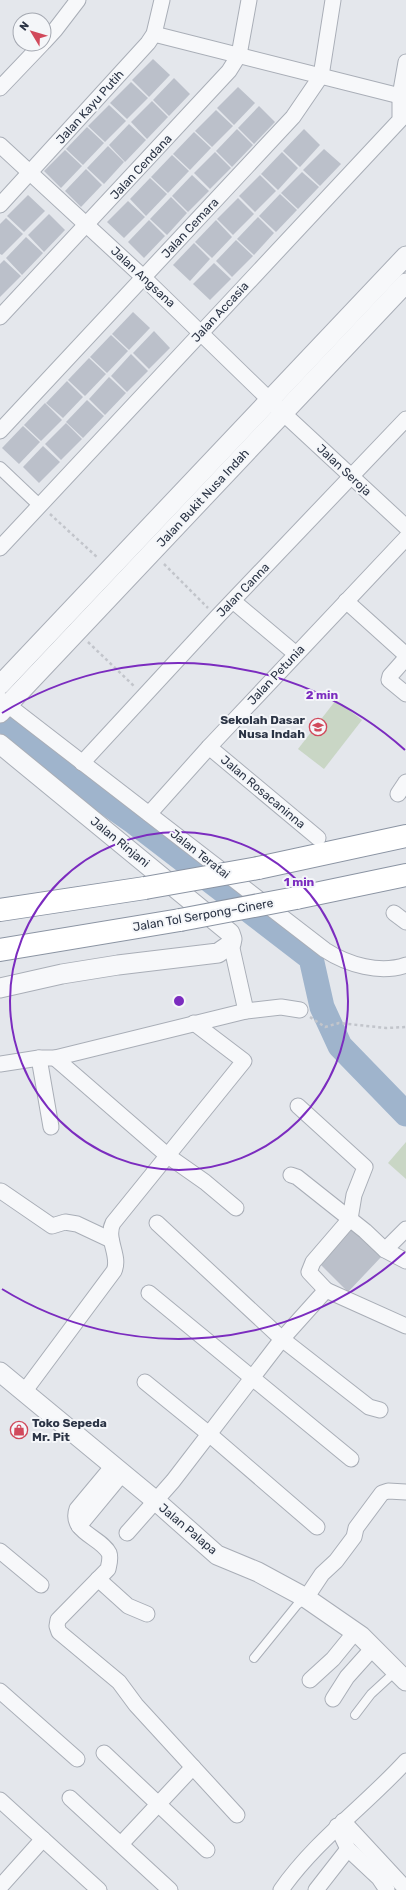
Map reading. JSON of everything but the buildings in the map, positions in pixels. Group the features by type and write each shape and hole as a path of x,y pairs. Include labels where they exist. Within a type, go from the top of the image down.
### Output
{"highway":[{"path":"0,910 145,888 258,868 406,836"},
{"name":"Jalan Tol Serpong–Cinere","path":"0,950 180,920 406,875"}],"street":[{"path":"52,33 78,0"},
{"name":"Jalan Kayu Putih","path":"0,205 154,34 162,0"},
{"name":"Jalan Cendana","path":"0,317 230,71 239,55 249,0"},
{"name":"Jalan Cemara","path":"0,431 293,117 321,76 332,0"},
{"path":"154,34 400,96"},
{"path":"0,88 34,52"},
{"name":"Jalan Accasia","path":"0,548 201,332 403,123 400,96 406,62"},
{"name":"Jalan Angsana","path":"0,145 143,277 277,406"},
{"name":"Jalan Bukit Nusa Indah","path":"3,706 153,553 406,256"},
{"name":"Jalan Bukit Nusa Indah","path":"0,685 110,569 406,283"},
{"name":"Jalan Seroja","path":"277,406 406,527"},
{"name":"Jalan Canna","path":"82,762 233,600 406,419"},
{"path":"0,468 39,505"},
{"name":"Jalan Petunia","path":"149,814 209,747 406,538"},
{"path":"233,600 296,654"},
{"path":"346,601 406,656 390,676 389,680 406,694"},
{"name":"Jalan Teratai","path":"3,706 82,762 335,956 364,966 377,968 400,967 406,965"},
{"name":"Jalan Rinjani","path":"0,744 230,933 232,939 231,944"},
{"name":"Jalan Rosacaninna","path":"209,747 318,838"},
{"path":"394,913 406,922"},
{"path":"0,988 62,974 118,965 218,953 231,944 246,1011"},
{"path":"0,1064 39,1058 55,1058 246,1011 281,1007 300,1010"},
{"path":"24,1392 114,1271 116,1264 109,1234 113,1224 244,1061 194,1023"},
{"path":"39,1058 51,1127"},
{"path":"55,1058 168,1156 204,1182 236,1208"},
{"path":"298,1106 365,1166 365,1170 352,1201 350,1219 313,1262 309,1272 326,1290 406,1326"},
{"path":"291,1175 297,1177 350,1219 385,1250 406,1261"},
{"path":"0,1191 52,1226 64,1222 77,1224 111,1240"},
{"path":"157,1223 282,1338 369,1406 380,1410"},
{"path":"385,1250 406,1229"},
{"path":"127,1533 156,1502 282,1338 326,1290"},
{"path":"149,1293 352,1459"},
{"name":"Jalan Palapa","path":"0,1372 217,1555 258,1572 306,1598 355,1632 374,1648 401,1676"},
{"path":"144,1382 209,1434 317,1527"},
{"path":"117,1471 79,1526 109,1552 110,1561 108,1569 58,1620 57,1626 59,1632 119,1682 136,1706 237,1815"},
{"path":"306,1598 322,1574 336,1561 354,1537 356,1528 382,1493 388,1491 406,1492"},
{"path":"0,1551 40,1585"},
{"path":"98,1579 128,1606 146,1614"},
{"path":"310,1680 333,1659 355,1632"},
{"path":"333,1699 347,1677 374,1648"},
{"path":"0,1691 77,1759"},
{"path":"104,1753 207,1850"},
{"path":"281,1890 290,1878 340,1824 382,1787 406,1761"},
{"path":"121,1844 193,1767"},
{"path":"70,1798 170,1890"},
{"path":"0,1800 99,1890"},
{"path":"340,1824 348,1849 379,1878 386,1890"},
{"path":"340,1824 406,1889"},
{"path":"0,1887 43,1839"},
{"path":"316,1890 348,1849"}],"lane":[{"path":"254,1658 297,1605 306,1598"},
{"path":"355,1715 371,1694 401,1676"}],"path":[{"path":"39,505 110,569"},
{"path":"153,553 217,617"},
{"path":"77,632 144,696"},
{"path":"325,1027 339,1023 386,1028 406,1027"}],"green space":[{"path":"336,700 362,720 324,769 298,749"},
{"path":"406,1142 406,1179 388,1163"}],"waterway":[{"path":"0,717 70,777 134,822 311,958 322,1007 340,1046 406,1114"}],"place":[{"name":"Sekolah Dasar Nusa Indah","path":"318,727"},
{"name":"Toko Sepeda Mr. Pit","path":"19,1430"}]}
